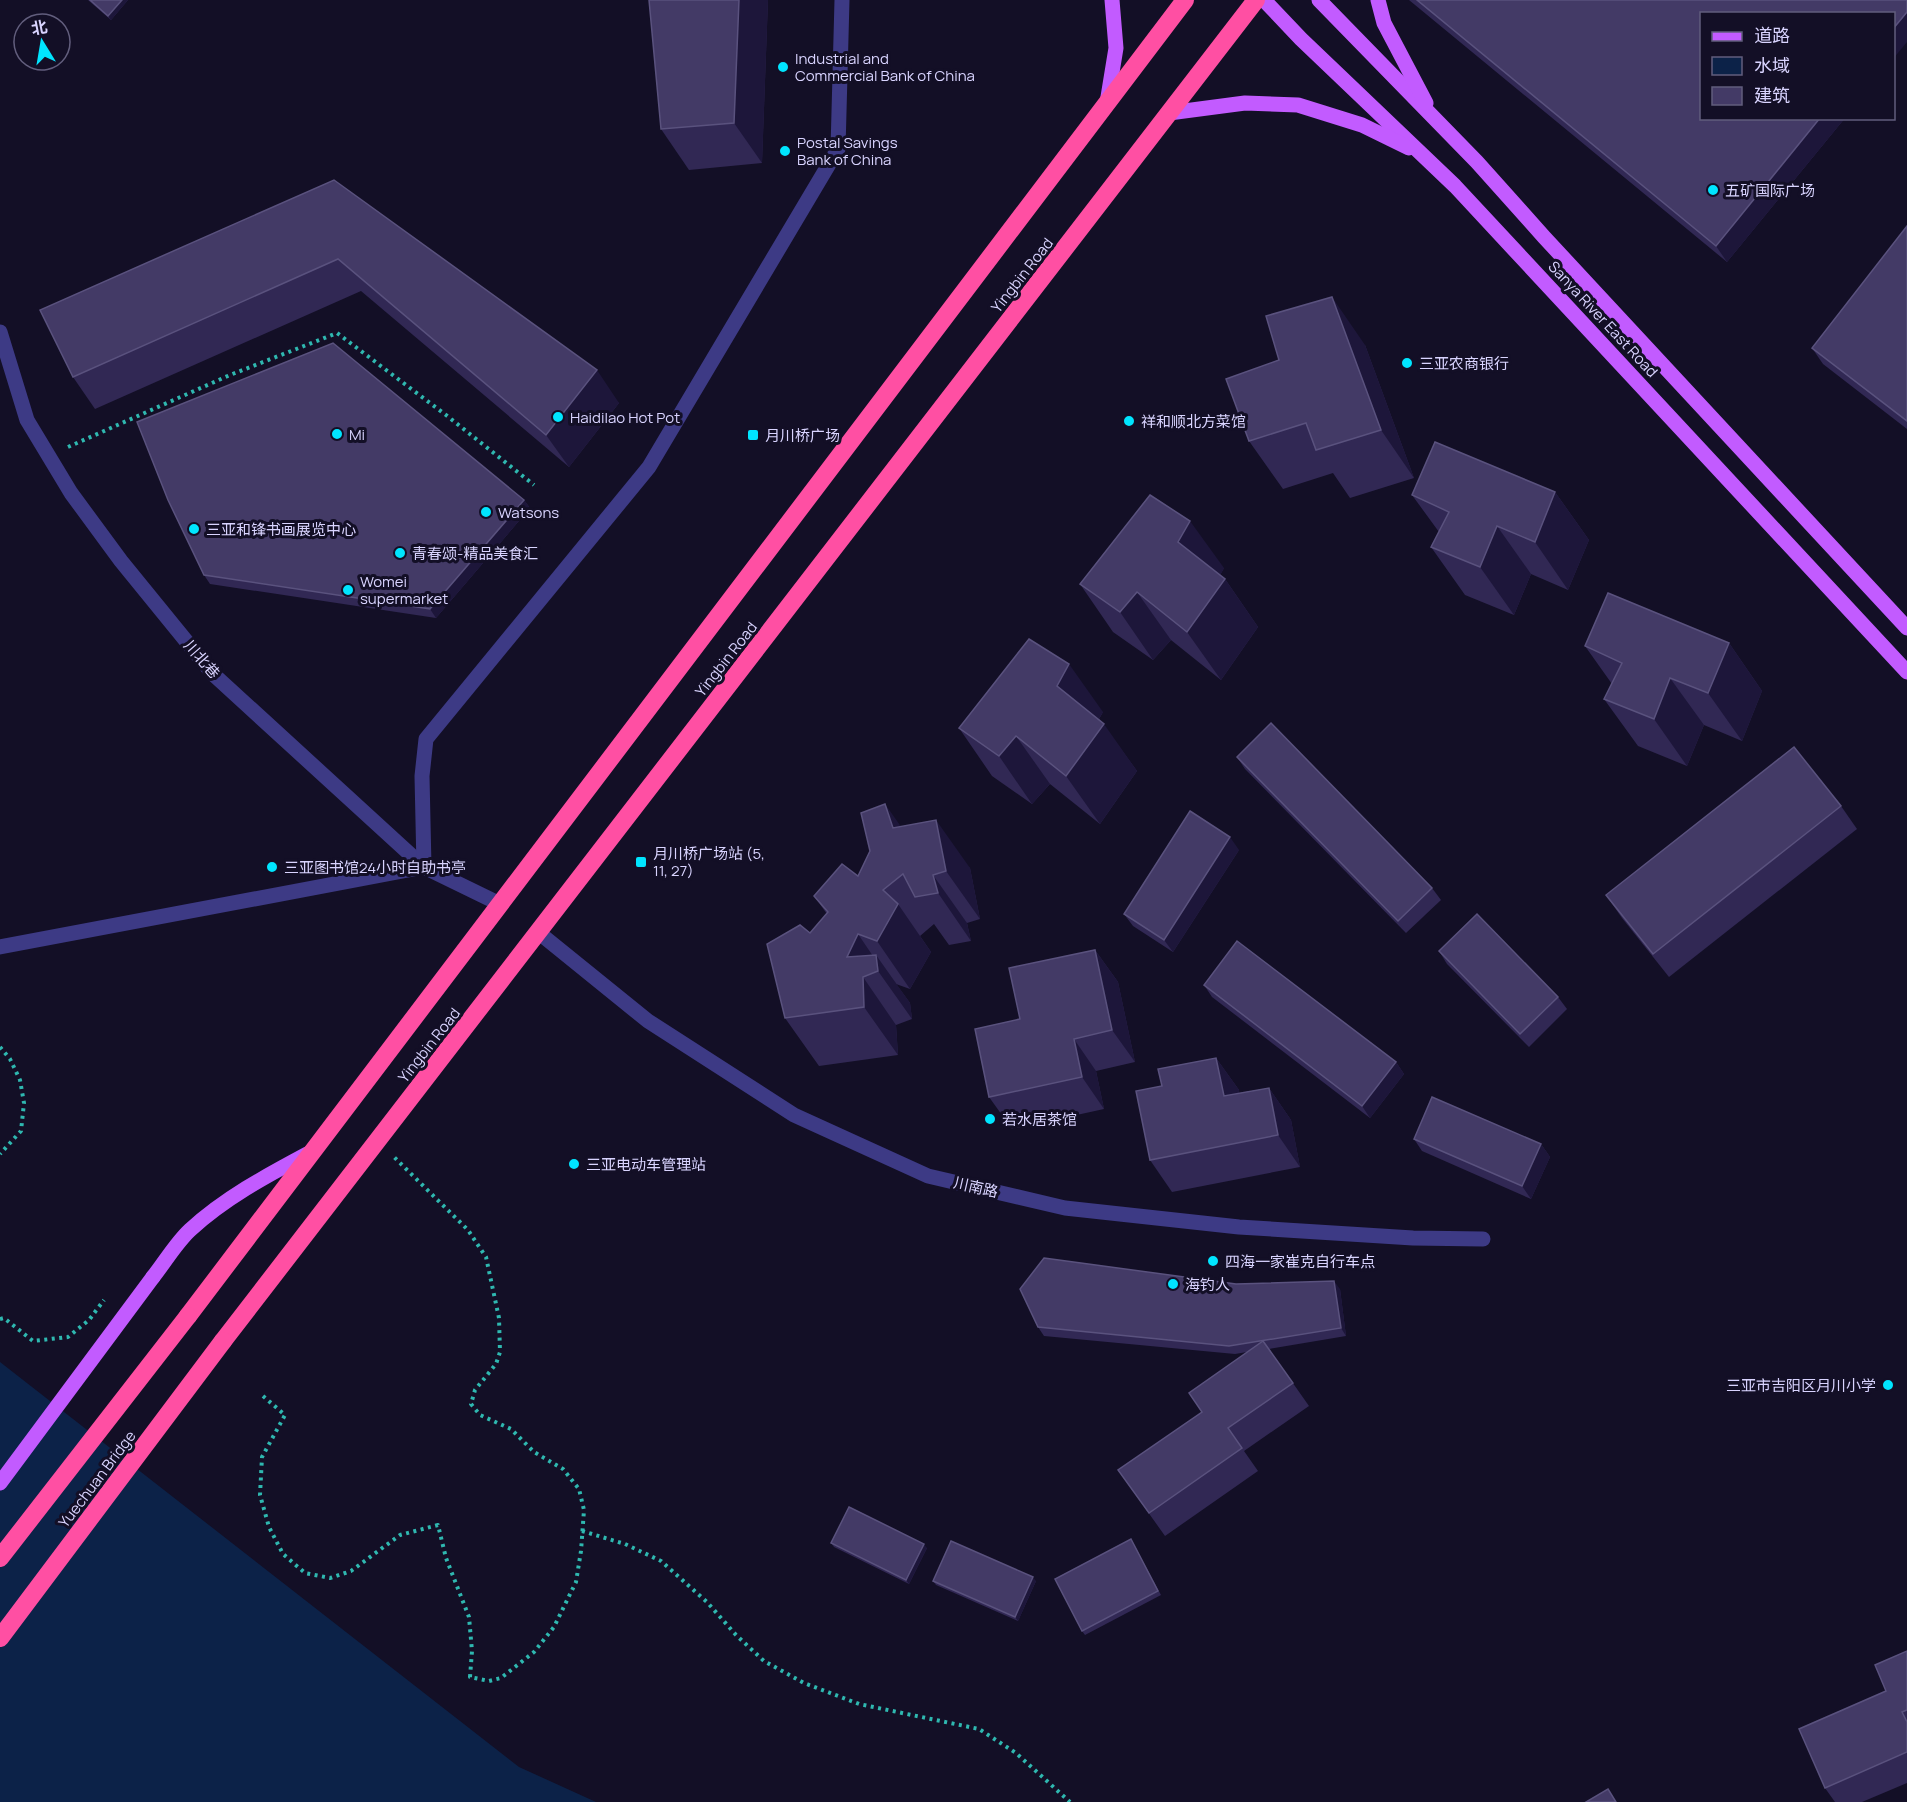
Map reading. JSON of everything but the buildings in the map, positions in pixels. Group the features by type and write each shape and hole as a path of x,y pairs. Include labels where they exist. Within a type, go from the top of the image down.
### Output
{"highway":[{"name":"Yingbin Road","path":"188,1316 1185,0"},
{"name":"Yingbin Road","path":"223,1341 1256,0"},
{"name":"Yuechuan Bridge","path":"0,1558 188,1316"},
{"name":"Yuechuan Bridge","path":"0,1638 223,1341"}],"main road":[{"path":"1107,103 1116,48 1112,0"},
{"name":"Sanya River East Road","path":"1264,0 1301,39 1455,186 1907,672"},
{"name":"Sanya River East Road","path":"1319,0 1477,162 1907,628"},
{"path":"1378,0 1384,23 1434,119"},
{"path":"1169,113 1245,103 1298,105 1362,125 1422,155"},
{"path":"0,1483 189,1232 219,1206 313,1151"}],"street":[{"path":"0,947 424,867 422,776 426,739 649,467 838,149 842,0"},
{"name":"川北巷","path":"0,332 27,420 71,493 121,561 213,674 424,867 500,904"},
{"name":"川南路","path":"538,932 648,1021 794,1114 928,1176 1076,1209 1239,1227 1413,1238 1483,1239"}],"path":[{"path":"48,455 230,375 337,333 534,485"},
{"path":"0,1047 10,1059 20,1080 24,1103 21,1131 0,1154"},
{"path":"263,1396 285,1415 262,1457 260,1495 269,1527 283,1554 305,1574 330,1578 351,1571 400,1535 438,1525 446,1558 468,1617 472,1651 470,1677 489,1681 501,1678 534,1652 566,1606 576,1582 582,1551 584,1510 579,1489 562,1469 534,1452 511,1429 480,1415 471,1404 475,1390 496,1364 500,1352 499,1318 486,1257 468,1230 378,1141"},
{"path":"0,1319 4,1318 33,1341 68,1337 89,1320 107,1296"},
{"path":"582,1531 625,1544 661,1561 707,1602 736,1635 764,1661 804,1683 859,1704 980,1730 1016,1753 1070,1802"}],"water":[{"path":"0,1362 519,1767 596,1802 0,1802"}],"place":[{"name":"Industrial and Commercial Bank of China","path":"783,67"},
{"name":"Postal Savings Bank of China","path":"785,151"},
{"name":"五矿国际广场","path":"1713,190"},
{"name":"三亚农商银行","path":"1407,363"},
{"name":"Haidilao Hot Pot","path":"558,417"},
{"name":"祥和顺北方菜馆","path":"1129,421"},
{"name":"Mi","path":"337,434"},
{"name":"月川桥广场","path":"753,435"},
{"name":"Watsons","path":"486,512"},
{"name":"三亚和锋书画展览中心","path":"194,529"},
{"name":"青春颂-精品美食汇","path":"400,553"},
{"name":"Womei supermarket","path":"348,590"},
{"name":"月川桥广场站 (5, 11, 27)","path":"641,862"},
{"name":"三亚图书馆24小时自助书亭","path":"272,867"},
{"name":"若水居茶馆","path":"990,1119"},
{"name":"三亚电动车管理站","path":"574,1164"},
{"name":"四海一家崔克自行车点","path":"1213,1261"},
{"name":"海钓人","path":"1173,1284"},
{"name":"三亚市吉阳区月川小学","path":"1888,1385"}]}
